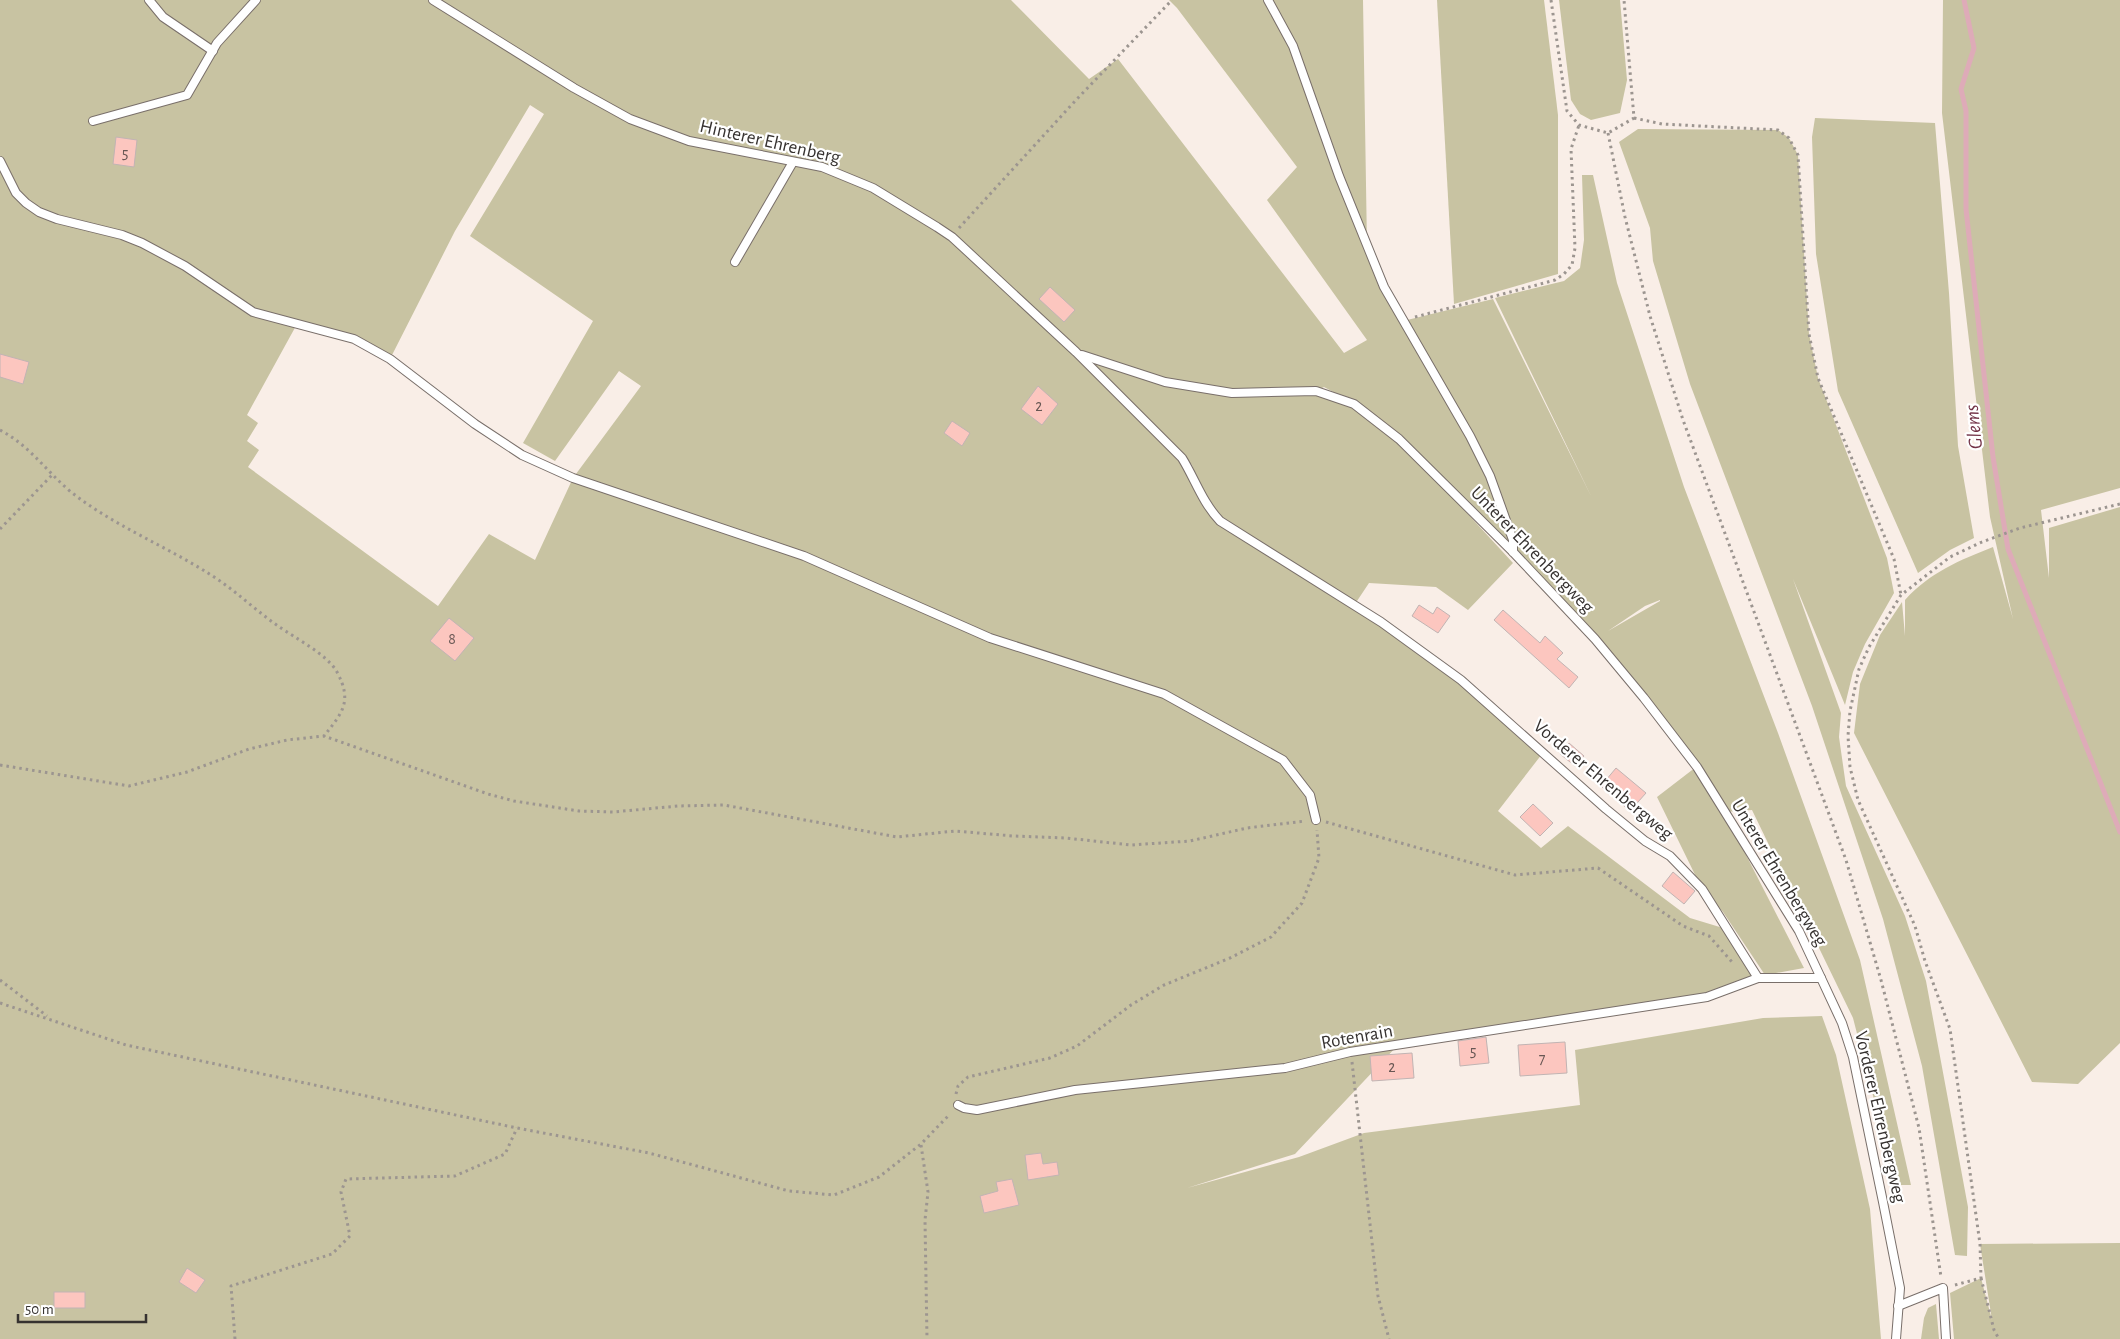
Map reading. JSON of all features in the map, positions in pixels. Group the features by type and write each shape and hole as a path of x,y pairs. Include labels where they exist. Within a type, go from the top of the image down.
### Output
{"lane":[{"path":"149,0 164,17 213,51"},
{"path":"92,121 187,96 213,51 256,0"},
{"name":"Hinterer Ehrenberg","path":"433,0 574,88 630,119 688,141 822,167 873,188 952,237 1076,352"},
{"path":"1268,0 1293,46 1339,176 1384,287 1470,436 1490,476 1513,540 1513,552"},
{"path":"0,161 16,193 39,212 57,219 122,235 142,243 185,266 252,312 354,338 390,359 474,424 522,455 573,478 804,556 990,638 1164,694 1283,760 1310,795 1316,820"},
{"path":"735,262 793,162"},
{"name":"Unterer Ehrenbergweg","path":"1076,352 1165,382 1232,393 1316,391 1354,404 1400,439 1513,552 1595,639 1697,767 1800,931 1821,978"},
{"name":"Vorderer Ehrenbergweg","path":"1076,352 1182,458 1206,504 1220,521 1381,622 1461,680 1606,809 1645,841 1670,856 1702,888 1758,978"},
{"path":"1758,978 1821,978"},
{"name":"Rotenrain","path":"958,1105 977,1110 1076,1090 1285,1068 1350,1052 1707,997 1758,978"},
{"name":"Vorderer Ehrenbergweg","path":"1821,978 1842,1023 1853,1057 1900,1288 1896,1339"},
{"path":"1898,1306 1943,1288 1946,1339"}],"path":[{"path":"952,237 1038,141 1172,0"},
{"path":"1551,0 1567,111 1579,125 1608,133 1634,118 1662,124 1778,130 1789,138 1798,155 1809,334 1818,378 1894,559 1901,595"},
{"path":"1624,0 1634,118"},
{"path":"1402,321 1540,284 1564,274 1572,265 1575,248 1571,149 1579,125"},
{"path":"1608,133 1625,217 1650,316 1682,420 1846,860 1881,980 1918,1128 1943,1288 1982,1278"},
{"path":"0,430 18,439 71,491 115,522 212,576 331,663 338,673 346,702 343,713 324,736"},
{"path":"0,529 53,474"},
{"path":"1999,1339 1994,1330 1982,1278 1980,1244 1950,1029 1925,962 1915,926 1858,800 1850,767 1848,736 1850,711 1859,669 1869,647 1901,595 1950,557 1982,542 2020,528 2120,504"},
{"path":"0,765 130,786 186,772 249,749 287,740 324,736 488,794 532,804 579,811 614,812 678,806 724,805 897,837 956,831 1066,838 1131,846 1190,841 1247,828 1316,820 1515,875 1598,868 1683,926 1709,936 1749,982"},
{"path":"0,1003 126,1045 517,1128 649,1152 789,1190 834,1195 879,1177 921,1144 958,1105 955,1095 958,1086 968,1077 1050,1058 1077,1046 1131,1004 1164,985 1230,958 1271,937 1302,903 1319,858 1316,820"},
{"path":"0,980 51,1019"},
{"path":"1350,1052 1378,1296 1389,1339"},
{"path":"235,1339 231,1286 332,1254 350,1236 341,1192 346,1179 455,1176 505,1154 517,1128"},
{"path":"921,1144 928,1192 925,1220 927,1339"}],"shaded area":[{"path":"0,0 1011,0 1089,79 1118,59 1344,353 1367,340 1267,200 1297,167 1169,0 1363,0 1367,246 1403,321 1493,299 1592,498 1495,298 1564,281 1580,268 1584,240 1582,175 1593,175 1617,283 1684,487 1778,733 1860,960 1911,1185 1893,1185 1879,1119 1853,1018 1752,810 1724,812 1804,968 1765,975 1723,912 1702,889 1657,797 1696,767 1644,698 1513,552 1455,500 1513,563 1468,610 1436,587 1369,583 1355,604 1220,521 1461,680 1542,754 1498,811 1541,848 1568,826 1690,918 1723,928 1758,978 1731,989 1398,1045 1295,1154 1187,1188 1299,1157 1364,1133 1580,1105 1575,1050 1763,1018 1822,1016 1836,1055 1870,1209 1881,1339 0,1339","holes":["530,105 544,114 470,236 593,321 523,443 555,461 619,371 641,386 573,478 535,560 489,534 438,606 248,467 259,450 247,441 258,423 247,415 297,324 372,348 390,359 455,231","1085,356 1192,465 1198,483 1182,458","1324,387 1352,402 1316,391","1660,600 1608,631 1645,606"]},
{"path":"1437,0 1544,0 1558,115 1558,274 1454,304"},
{"path":"1559,0 1620,0 1627,80 1620,113 1591,120 1580,114 1571,100"},
{"path":"1943,0 2120,0 2120,488 2041,510 2049,578 2049,528 2120,507 2120,1043 2078,1084 2032,1082 1854,733 1860,684 1880,635 1902,602 1905,636 1905,600 1924,582 1957,562 1993,547 2013,619 1990,517 1942,113"},
{"path":"1815,118 1935,123 1949,293 1958,446 1974,538 1950,550 1918,573 1838,391 1816,254 1812,137"},
{"path":"1638,129 1778,130 1789,138 1798,155 1809,334 1818,378 1887,558 1894,593 1865,644 1853,672 1845,705 1793,579 1841,713 1839,737 1846,786 1905,916 1926,981 1968,1207 1967,1256 1955,1255 1922,1066 1883,919 1812,706 1690,384 1653,261 1650,228 1619,142"},
{"path":"2120,1243 2120,1339 1954,1339 1950,1293 1981,1278 1992,1320 1980,1244"},
{"path":"1936,1304 1939,1339 1921,1339 1924,1318 1928,1308"}],"building":[{"path":"116,137 137,140 134,167 113,164"},
{"path":"1050,287 1075,310 1064,322 1039,299"},
{"path":"0,354 29,362 23,384 0,377"},
{"path":"1038,386 1058,404 1042,425 1021,409"},
{"path":"952,421 970,433 962,446 944,433"},
{"path":"1419,605 1433,614 1437,607 1450,616 1438,633 1412,616"},
{"path":"1503,610 1540,643 1545,636 1563,653 1557,659 1578,677 1569,688 1494,620"},
{"path":"449,618 474,638 455,661 430,641"},
{"path":"1569,743 1584,756 1575,766 1560,754"},
{"path":"1616,768 1646,793 1630,811 1601,786"},
{"path":"1533,804 1553,823 1540,836 1520,817"},
{"path":"1673,872 1695,891 1684,904 1662,886"},
{"path":"1486,1037 1489,1063 1460,1066 1458,1041"},
{"path":"1565,1042 1567,1073 1520,1076 1518,1045"},
{"path":"1412,1053 1414,1078 1372,1081 1370,1056"},
{"path":"1041,1153 1043,1164 1057,1162 1059,1175 1028,1180 1025,1155"},
{"path":"1012,1179 1019,1205 984,1213 980,1196 998,1191 996,1182"},
{"path":"187,1268 205,1280 196,1293 179,1282"},
{"path":"54,1292 85,1292 85,1308 54,1308"}],"waterway":[{"name":"Glems","path":"1964,0 1974,48 1961,89 1966,111 1966,209 1993,457 2008,549 2120,832"}]}
